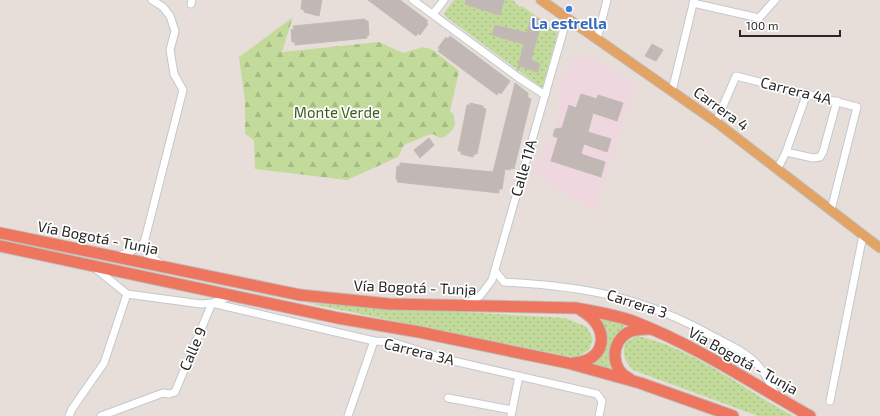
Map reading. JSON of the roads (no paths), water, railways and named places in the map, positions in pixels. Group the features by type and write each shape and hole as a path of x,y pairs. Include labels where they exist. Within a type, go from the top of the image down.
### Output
{"highway":[{"name":"Vía Bogotá - Tunja","path":"0,233 300,295 389,304 576,308 606,314 635,322 688,347 810,416"},
{"name":"Vía Bogotá - Tunja","path":"0,246 232,296 568,363 640,383 733,416"},
{"path":"568,363 588,360 596,354 601,346 602,336 600,326 594,318 576,308"},
{"path":"640,383 627,377 620,371 616,363 615,354 617,345 622,337 629,332 649,328"}],"main road":[{"name":"Carrera 4","path":"541,0 716,122 778,168 880,248"}],"street":[{"path":"152,0 162,7 170,16 174,26 175,31 170,56 174,74 183,90 144,243 147,251 153,259 166,267"},
{"path":"413,0 519,78 545,95"},
{"path":"433,14 444,0"},
{"path":"597,38 607,0"},
{"path":"672,91 694,2 760,18 775,0"},
{"name":"Calle 11A","path":"463,305 472,301 487,288 495,271 567,18"},
{"name":"Carrera 4A","path":"716,122 736,76 808,93 857,107 831,210"},
{"path":"778,168 786,152 808,93"},
{"path":"786,152 812,158 820,157 823,152 837,101"},
{"path":"830,401 863,235"},
{"path":"114,257 130,252 144,243"},
{"path":"70,416 72,409 104,363 127,294 93,267"},
{"name":"Carrera 3","path":"495,271 504,282 593,290 628,298 688,321 742,352 752,360 761,368 777,398"},
{"name":"Carrera 3A","path":"127,294 201,304 212,303 232,296"},
{"name":"Carrera 3A","path":"212,303 374,341 392,342 433,356 597,394 601,397 602,401 599,416"},
{"name":"Calle 9","path":"101,416 163,393 175,392 212,303"},
{"path":"348,416 374,341"},
{"path":"448,398 511,413 519,376"}],"place":[{"name":"La estrella","path":"569,9"}],"park label":[{"name":"Monte Verde","path":"337,113"}]}
